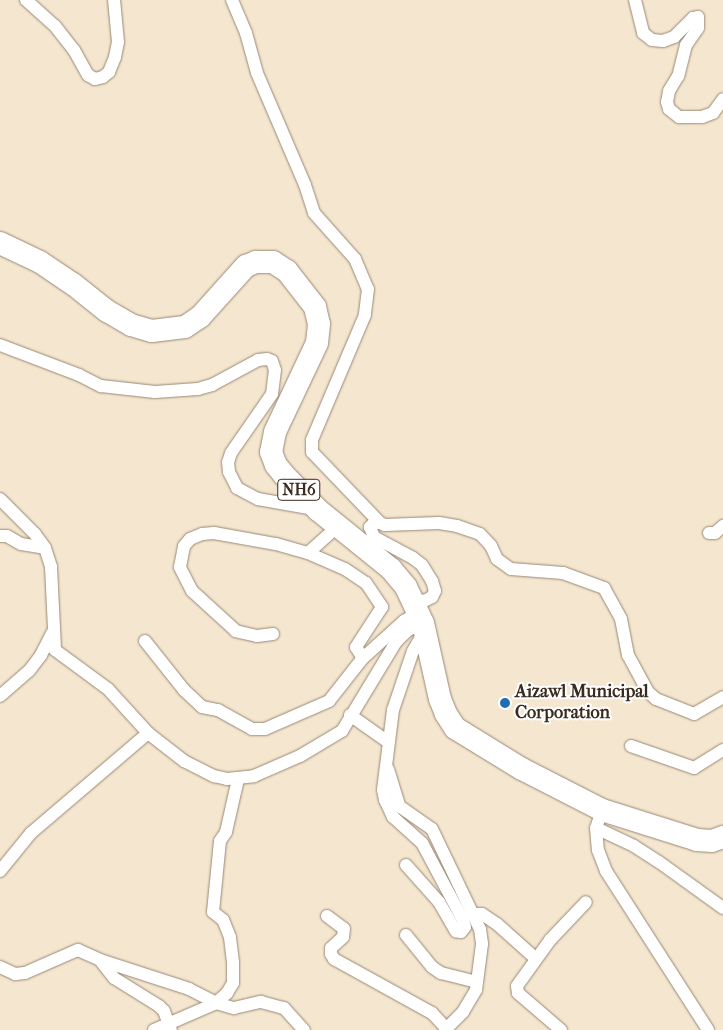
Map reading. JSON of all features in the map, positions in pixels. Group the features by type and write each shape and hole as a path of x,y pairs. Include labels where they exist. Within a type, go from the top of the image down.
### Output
{"highway":[{"name":"NH6","path":"0,243 40,262 107,311 131,325 152,331 185,327 200,317 246,266 256,262 272,262 287,271 315,307 319,324 317,343 275,432 271,452 276,465 284,475 318,510 391,569 406,586 419,616 440,699 446,714 455,728 599,819 697,840 712,841 723,837"}],"street":[{"path":"26,0 55,26 74,50 88,75 95,79 103,77 109,72 115,57 118,42 114,0"},
{"path":"232,0 246,34 257,73 305,185 314,213 355,259 368,289 368,302 363,321 322,413 311,449 315,456 380,523 385,525 439,523 457,526 480,534 491,546 497,559 511,569 563,573 604,588 621,619 628,655 651,695 694,714 723,697"},
{"path":"635,0 643,33 652,40 663,41 674,37 693,18 698,17 698,28 686,45 678,76 669,91 667,102 673,113 680,117 702,117 713,113 723,99"},
{"path":"0,345 78,375 101,386 155,392 198,389 212,385 258,360 267,359 272,361 275,370 272,394 231,453 228,462 229,472 237,488 258,499 318,510"},
{"path":"1,500 35,534 45,548 51,567 53,645 58,654 108,690 148,733 184,761 214,776 238,779 274,768 327,741 342,731 396,642 419,616"},
{"path":"380,523 370,527 374,537 413,558 422,565 432,581 435,591 432,597 424,601 419,616 413,651 394,710 383,779 385,800 396,821 422,843 463,920 465,927 462,932 456,931 439,902 406,865"},
{"path":"709,533 715,533 723,526"},
{"path":"308,553 337,527"},
{"path":"272,634 257,636 236,631 192,591 180,567 184,546 190,539 214,533 276,544 308,553 345,569 366,583 382,607 356,647 363,658"},
{"path":"0,536 7,536 21,544 45,548"},
{"path":"145,641 184,690 202,706 218,710 235,721 258,730 276,726 329,701 363,658 404,622 419,616"},
{"path":"0,696 29,671 41,655 52,630"},
{"path":"350,715 388,742"},
{"path":"0,871 31,833 148,733"},
{"path":"632,746 654,756 694,768 723,750"},
{"path":"327,916 344,929 343,937 331,948 331,954 334,959 432,1012 446,1029 463,1012 476,990 482,944 480,929 432,829 399,806 386,762"},
{"path":"154,1030 170,1027 216,1003 227,993 233,983 230,937 223,920 213,912 220,840 226,832 238,779"},
{"path":"599,819 642,852 723,908"},
{"path":"599,819 598,850 606,871 708,1030"},
{"path":"561,1030 518,993 518,982 535,958 586,902"},
{"path":"474,914 482,914 497,924 535,958"},
{"path":"406,935 432,967 441,973 477,982"},
{"path":"0,968 15,974 25,973 78,950 100,960 189,989 216,1003 234,1008 262,1002 278,1006 289,1012 304,1030"},
{"path":"100,960 114,978 159,1006 170,1027"}],"place":[{"name":"Aizawl Municipal Corporation","path":"505,703"}]}
